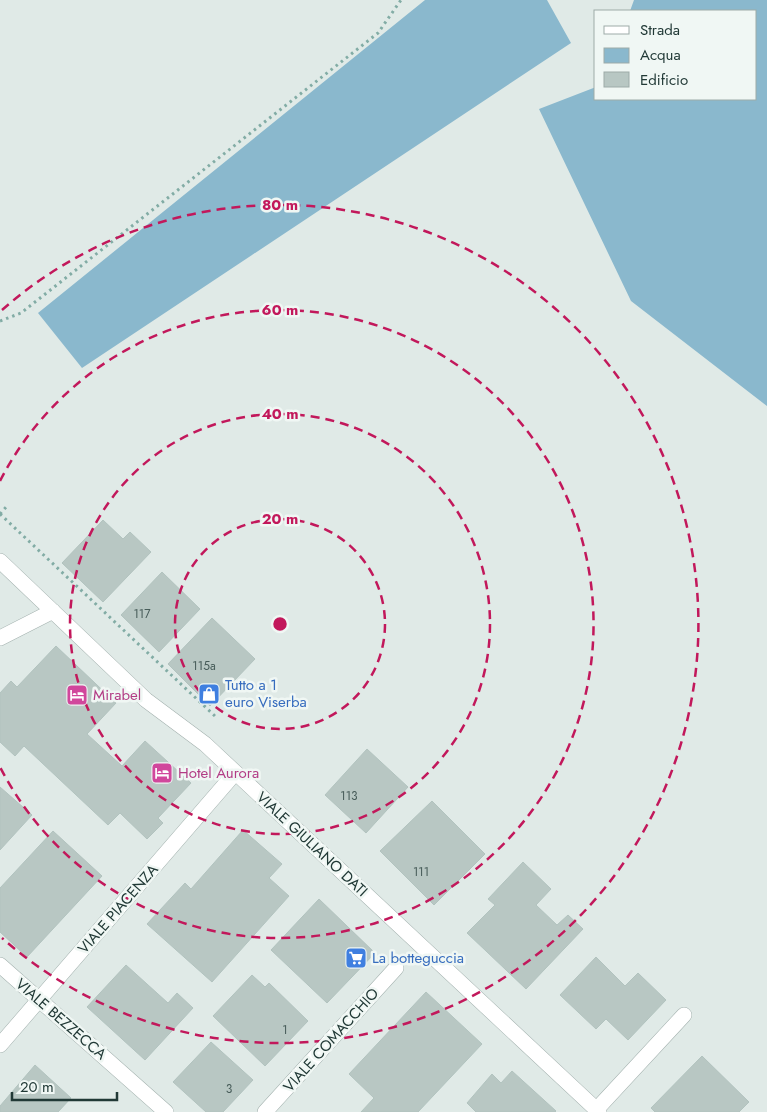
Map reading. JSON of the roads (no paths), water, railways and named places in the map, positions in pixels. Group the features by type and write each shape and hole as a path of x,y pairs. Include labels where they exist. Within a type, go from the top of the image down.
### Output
{"street":[{"name":"VIALE GIULIANO DATI","path":"0,561 146,700 205,744 597,1111"},
{"path":"0,638 53,612"},
{"name":"VIALE PIACENZA","path":"0,1044 236,773"},
{"name":"VIALE BEZZECCA","path":"0,965 166,1112"},
{"name":"VIALE COMACCHIO","path":"265,1112 396,968"},
{"path":"597,1111 684,1015"}],"water":[{"path":"425,0 547,0 571,43 82,368 38,313"},
{"path":"634,0 767,0 767,406 631,301 539,109 594,88 594,100 757,100 757,10 630,10"}],"place":[{"name":"Tutto a 1 euro Viserba","path":"209,694"},
{"name":"Mirabel","path":"77,695"},
{"name":"Hotel Aurora","path":"162,773"},
{"name":"La botteguccia","path":"356,958"}]}
